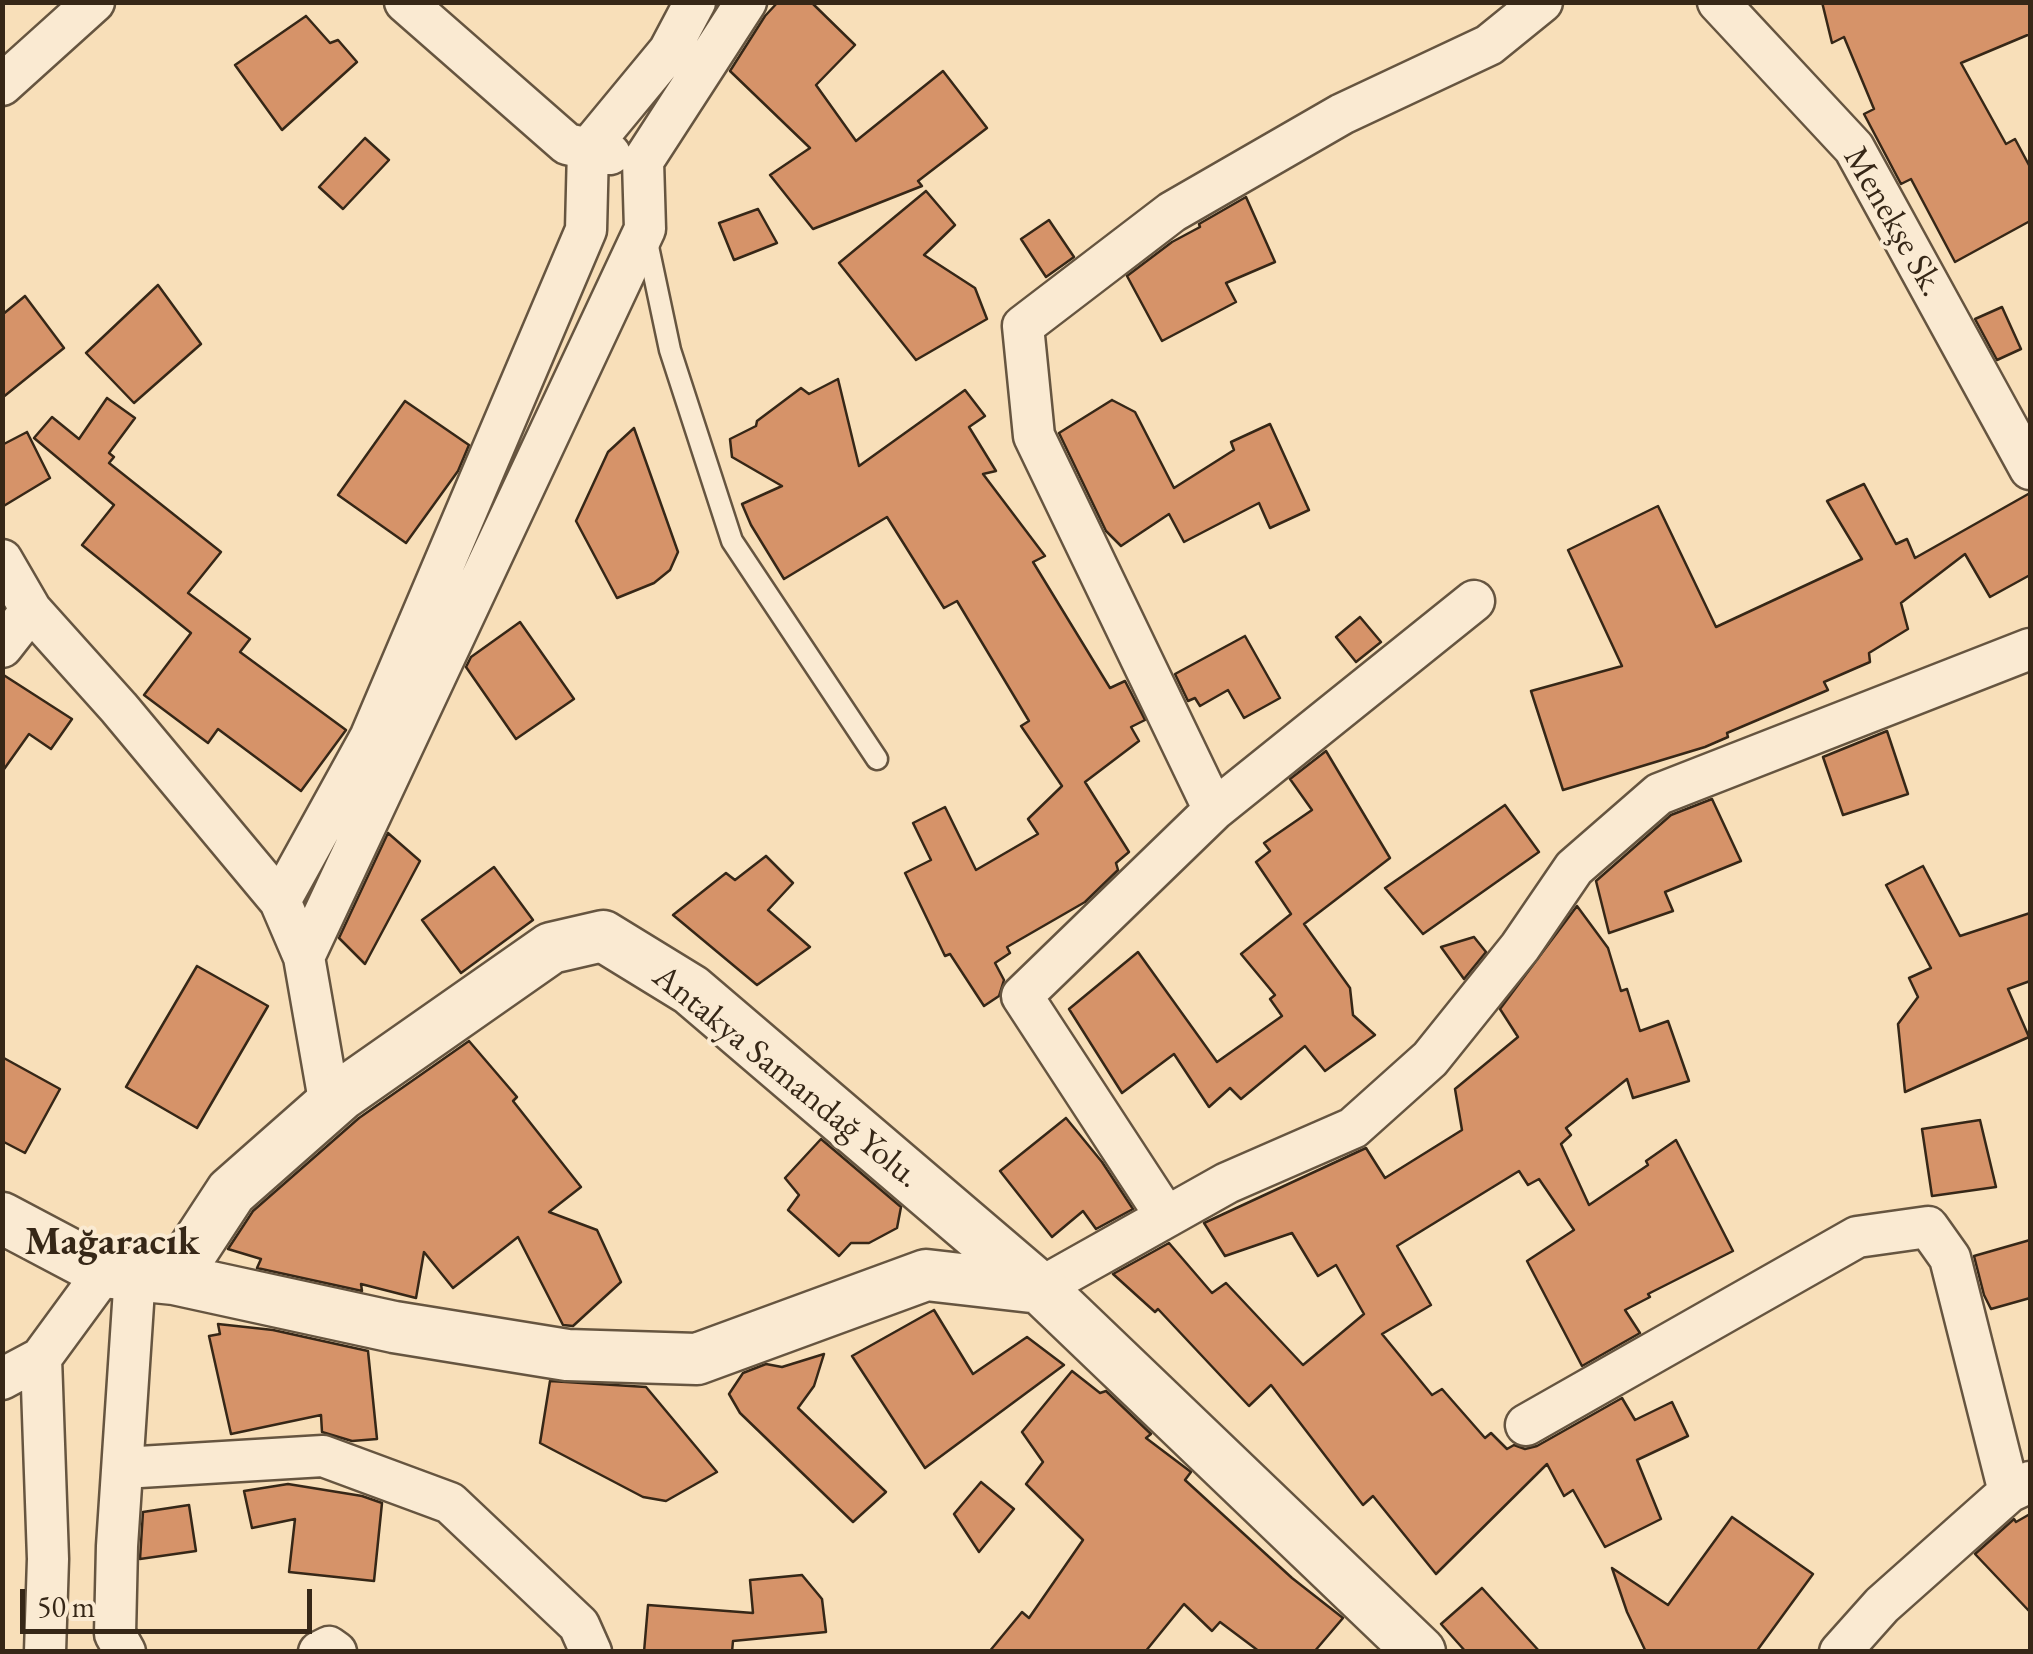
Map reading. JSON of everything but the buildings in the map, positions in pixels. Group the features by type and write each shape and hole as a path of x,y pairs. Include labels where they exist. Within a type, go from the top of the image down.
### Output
{"street":[{"path":"2,85 94,2"},
{"path":"405,2 568,144 643,161"},
{"path":"280,901 370,738 586,230 588,149 669,51 695,2"},
{"path":"304,956 645,229 643,161 746,2"},
{"path":"1214,810 1034,436 1022,326 1172,212 1342,114 1489,45 1542,2"},
{"name":"Menekşe Sk.","path":"1718,2 1854,148 2030,469"},
{"path":"2,560 32,610 280,901 304,956 330,1106"},
{"path":"1165,1215 1022,996 1214,810 1474,601"},
{"path":"2,647 32,610"},
{"path":"2,1218 138,1275 394,1327 567,1355 697,1359 926,1275 1040,1288 1227,1182 1354,1128 1430,1059 1520,948 1574,868 1659,794 2030,648"},
{"name":"Antakya Samandağ Yolu.","path":"138,1275 330,1106 551,948 603,936 691,990 1040,1288 1420,1652"},
{"path":"1526,1425 1858,1237 1928,1227 1950,1258 2020,1487 1882,1606 1840,1652"},
{"path":"2,1379 41,1358 138,1275"},
{"path":"125,1652 115,1634 138,1275"},
{"path":"41,1358 48,1560 45,1652"},
{"path":"123,1468 323,1456 450,1503 578,1625 591,1652"},
{"path":"319,1652 329,1648 336,1652"}],"lane":[{"path":"645,229 670,350 732,541 877,759"}],"district":[{"name":"Mağaracık","path":"112,1243"}]}
